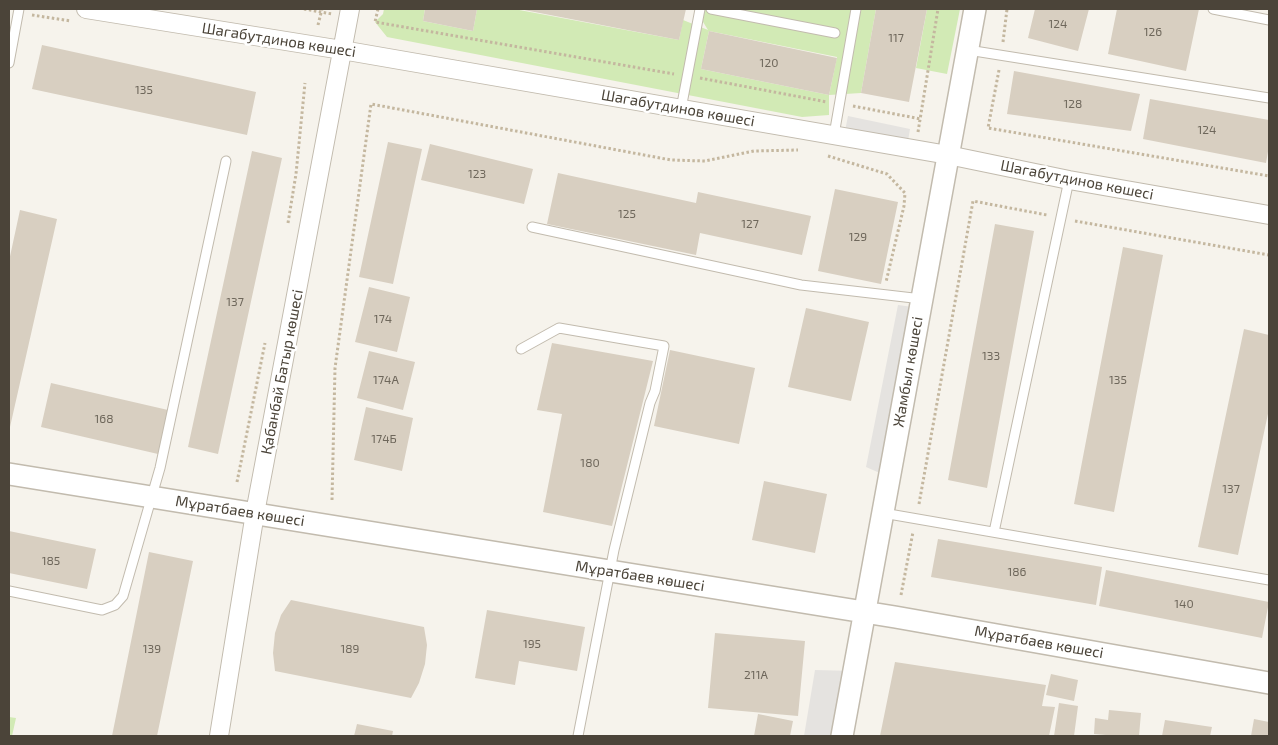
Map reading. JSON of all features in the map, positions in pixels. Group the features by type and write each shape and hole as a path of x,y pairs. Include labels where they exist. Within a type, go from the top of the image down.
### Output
{"street":[{"name":"Шагабутдинов көшесі","path":"86,9 342,50 948,154 1069,180 1269,215"},
{"name":"Қабанбай Батыр көшесі","path":"219,736 255,513 350,9"},
{"name":"Жамбыл көшесі","path":"842,736 975,9"},
{"name":"Мұратбаев көшесі","path":"9,474 864,612 1269,683"}],"lane":[{"path":"9,63 19,9"},
{"path":"681,108 700,9"},
{"path":"711,9 835,33"},
{"path":"834,135 856,9"},
{"path":"1213,9 1269,20"},
{"path":"968,50 1269,98"},
{"path":"9,592 102,610 115,605 123,596 160,468 226,161"},
{"path":"994,532 1069,180"},
{"path":"532,227 801,286 922,299"},
{"path":"521,349 559,328 664,346 655,391 648,412 610,571 578,736"},
{"path":"882,512 1269,580"}],"path":[{"path":"304,9 322,10 318,25"},
{"path":"378,9 375,22 688,76 921,119 938,9"},
{"path":"287,229 296,174 305,83"},
{"path":"332,500 335,368 371,104 671,160 705,162 754,151 805,150"},
{"path":"988,128 1269,176"},
{"path":"824,154 887,174 905,193 904,206 883,294"},
{"path":"901,594 973,201 1269,255"},
{"path":"237,482 266,341"}],"green space":[{"path":"384,9 425,9 423,21 473,31 477,9 514,9 679,40 683,20 708,30 695,9 876,9 861,93 829,95 829,115 802,117 387,37 375,22 383,14","holes":["709,31 837,57 829,95 701,69"]},
{"path":"927,9 960,9 947,74 916,68"},
{"path":"9,717 16,718 12,736 9,736"}],"shaded area":[{"path":"848,116 910,129 907,147 844,136"},
{"path":"898,305 920,308 889,477 866,467"},
{"path":"815,670 853,671 842,736 804,736"}],"building":[{"path":"425,9 477,9 473,31 423,21"},
{"path":"519,9 686,9 679,40"},
{"path":"876,9 927,9 909,102 861,93"},
{"path":"1035,9 1089,9 1078,51 1028,38"},
{"path":"1117,9 1199,9 1186,71 1108,54"},
{"path":"709,31 837,58 829,95 701,69"},
{"path":"42,45 256,92 247,135 32,89"},
{"path":"1014,71 1140,94 1131,131 1007,114"},
{"path":"1150,99 1269,120 1269,146 1266,163 1143,139"},
{"path":"388,142 422,149 393,284 359,277"},
{"path":"430,144 533,169 524,204 421,180"},
{"path":"252,151 282,158 218,454 188,447"},
{"path":"558,173 696,203 698,192 811,216 802,255 700,233 696,255 547,224"},
{"path":"835,189 898,202 881,284 818,271"},
{"path":"20,210 57,219 10,427 9,261"},
{"path":"995,224 1034,231 987,488 948,480"},
{"path":"1123,247 1163,255 1114,512 1074,504"},
{"path":"369,287 410,297 397,352 355,342"},
{"path":"806,308 869,322 851,401 788,387"},
{"path":"1244,329 1269,335 1269,409 1238,555 1198,547"},
{"path":"552,343 653,361 612,526 543,512 562,414 537,410"},
{"path":"670,350 755,368 739,444 654,426"},
{"path":"369,351 415,362 403,410 357,398"},
{"path":"51,383 168,410 158,454 41,427"},
{"path":"366,407 413,418 402,471 354,460"},
{"path":"764,481 827,494 815,553 752,540"},
{"path":"9,531 96,549 87,589 9,573"},
{"path":"938,539 1102,567 1096,605 931,577"},
{"path":"149,552 193,561 157,736 112,736"},
{"path":"1106,570 1269,602 1262,638 1099,606"},
{"path":"291,600 424,627 427,645 425,664 419,683 411,698 275,671 273,653 275,633 281,615"},
{"path":"487,610 585,627 577,671 519,661 515,685 475,678"},
{"path":"715,633 805,641 798,716 708,708"},
{"path":"895,662 1046,685 1042,706 1055,707 1049,736 880,736"},
{"path":"1051,674 1078,680 1074,701 1046,695"},
{"path":"1059,703 1078,706 1074,736 1054,736"},
{"path":"1109,710 1141,713 1139,736 1094,734 1095,718 1108,720"},
{"path":"758,714 793,721 790,736 754,736"},
{"path":"1254,719 1269,722 1269,736 1251,736"},
{"path":"1165,720 1212,727 1210,736 1162,736"},
{"path":"357,724 393,731 392,736 354,736"}]}
